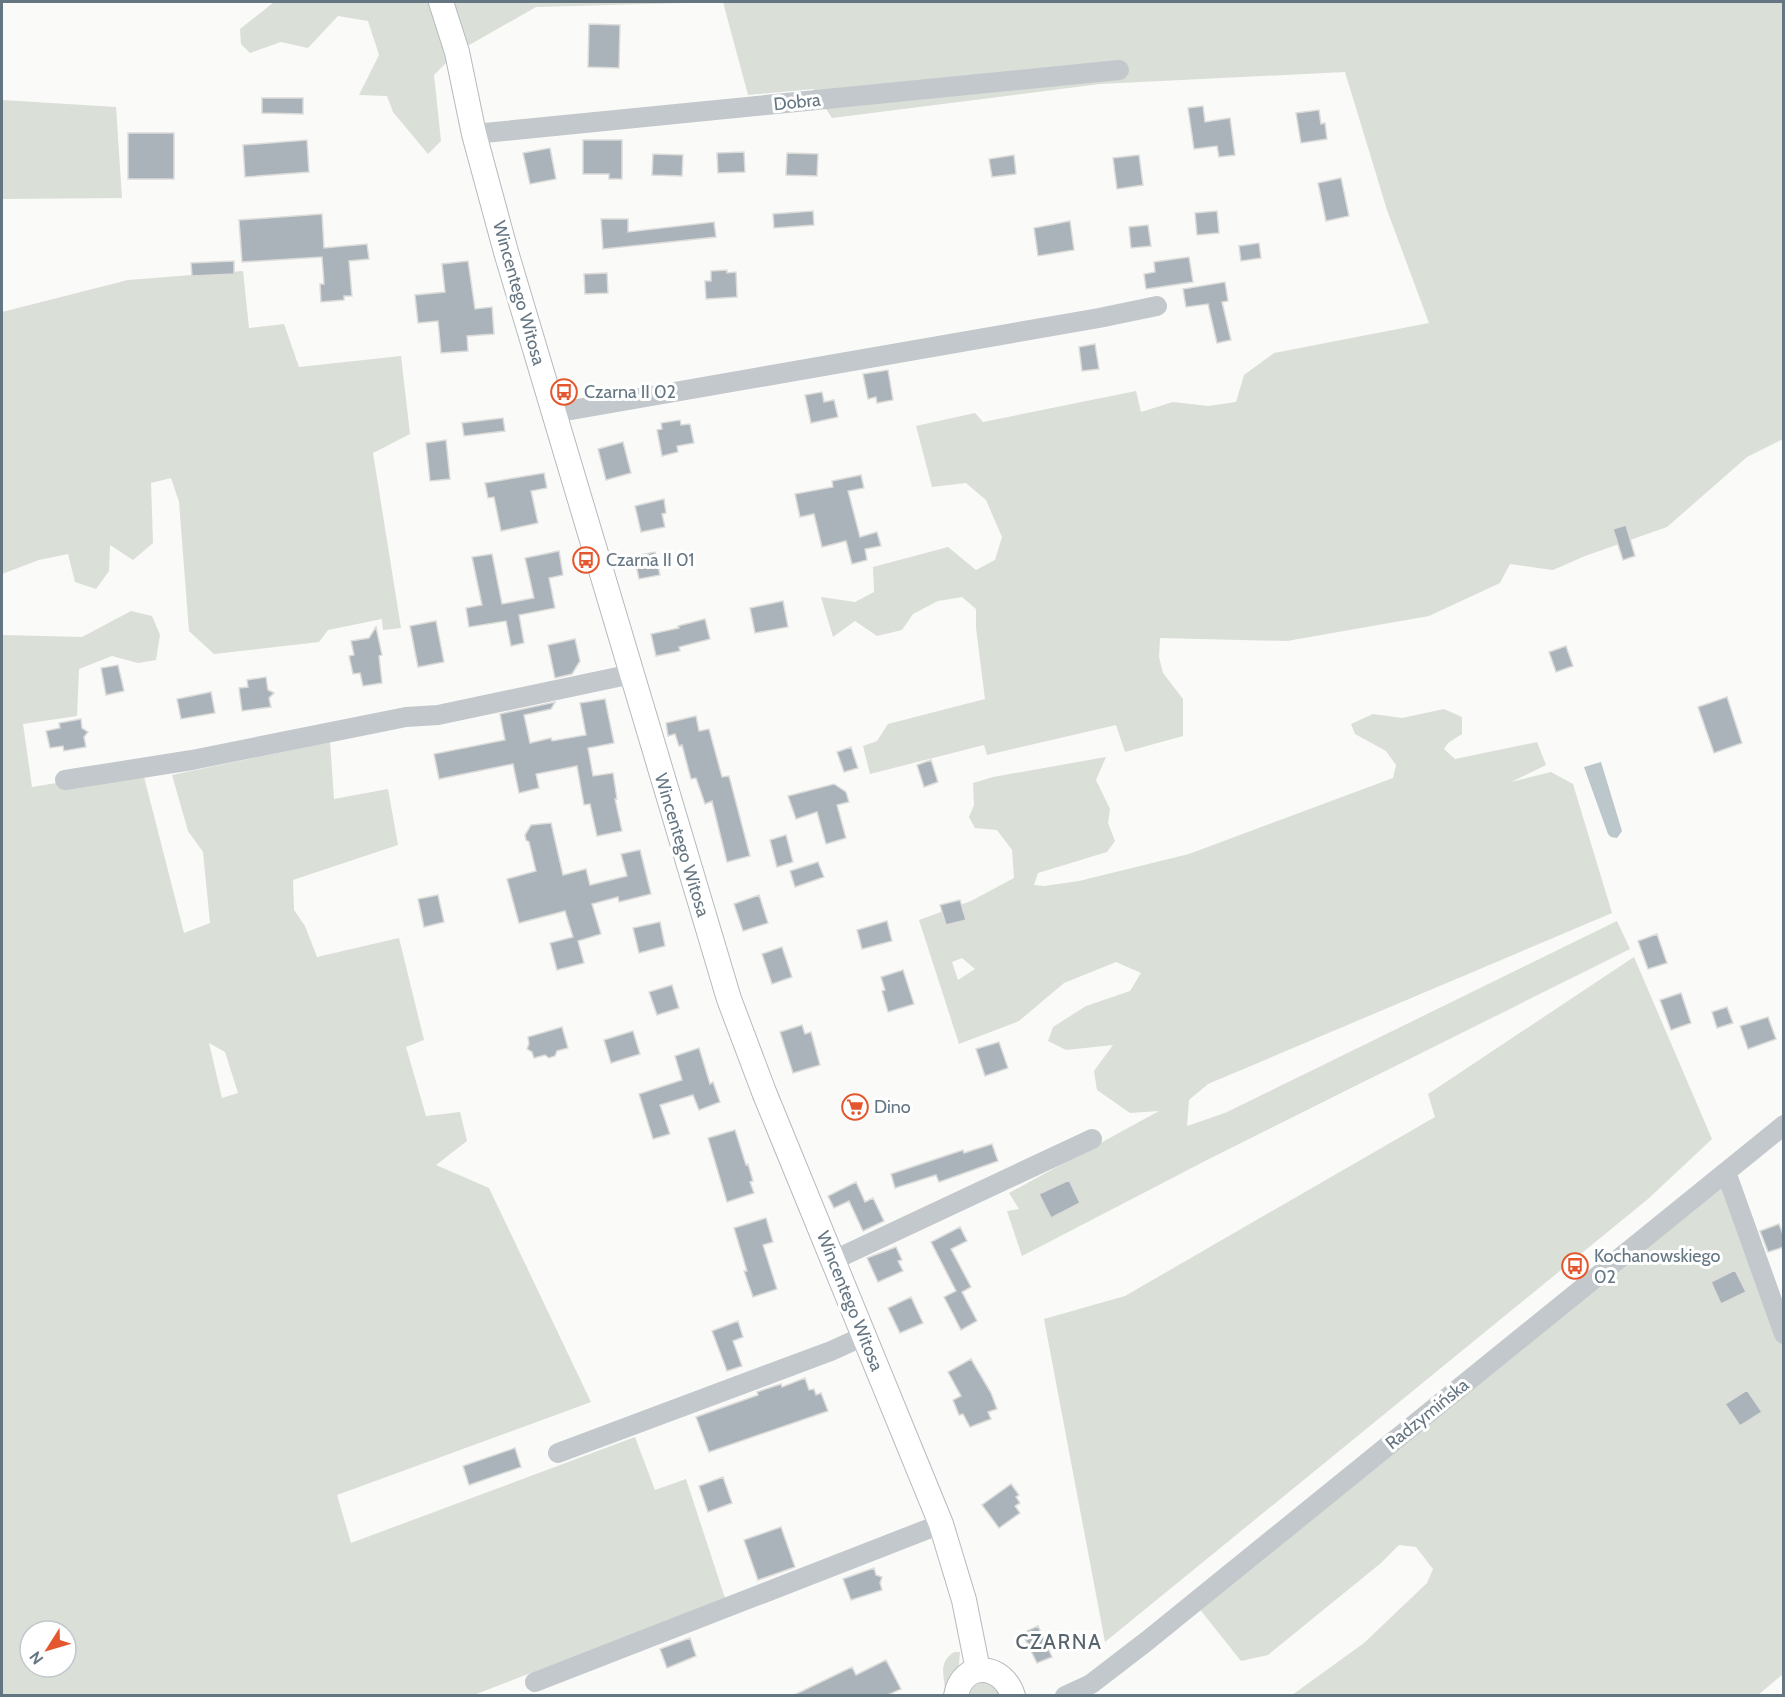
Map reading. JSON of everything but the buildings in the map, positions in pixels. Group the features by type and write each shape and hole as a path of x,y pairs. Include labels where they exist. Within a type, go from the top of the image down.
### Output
{"main road":[{"name":"Wincentego Witosa","path":"441,2 456,52 474,134 506,252 729,999 764,1092 941,1524 959,1580 978,1670"},
{"path":"956,1695 961,1680 978,1670 988,1670 1004,1678 1010,1686 1012,1695"}],"street":[{"name":"Dobra","path":"474,134 1119,70"},
{"path":"554,413 1157,306"},
{"path":"65,780 192,760 406,717 438,715 632,674"},
{"name":"Radzymińska","path":"1065,1695 1091,1684 1147,1641 1784,1125"},
{"path":"834,1260 1092,1139"},
{"path":"1726,1172 1784,1334"},
{"path":"558,1454 831,1351 864,1336"},
{"path":"535,1682 941,1524"}],"shaded area":[{"path":"274,2 723,2 536,7 457,52 434,75 441,141 428,154 393,112 387,96 359,95 379,55 368,21 338,16 308,48 281,42 250,53 241,44 240,29"},
{"path":"723,2 1783,2 1783,439 1747,457 1667,527 1585,556 1553,570 1510,564 1500,583 1429,616 1287,641 1160,638 1159,657 1163,673 1183,699 1183,736 1125,752 1116,725 987,755 984,745 870,774 863,746 877,741 888,724 985,699 976,628 976,609 962,597 938,601 913,614 902,630 877,636 855,621 833,637 821,597 855,602 874,592 873,567 948,547 976,570 995,560 1002,537 986,500 966,483 932,487 916,426 975,413 983,422 1136,391 1141,412 1173,402 1208,406 1236,402 1244,375 1274,353 1429,323 1387,210 1345,72 1100,84 832,118 813,89 748,95"},
{"path":"2,100 116,107 122,198 2,199"},
{"path":"243,271 249,328 284,324 299,367 401,356 410,434 373,453 401,628 383,630 382,619 328,630 319,642 214,654 189,631 179,502 171,478 151,483 153,543 133,560 110,545 109,571 96,589 75,582 68,554 39,560 2,574 2,312 128,280"},
{"path":"131,611 152,616 160,635 156,660 138,663 112,656 79,669 77,716 23,724 32,787 142,769 184,933 210,923 203,852 188,831 172,775 330,742 334,799 388,789 398,845 293,880 294,910 305,926 317,957 399,938 424,1040 406,1047 426,1116 460,1112 467,1141 436,1165 489,1188 591,1402 337,1495 351,1543 635,1437 655,1490 686,1479 725,1598 474,1695 2,1696 2,635 82,637","holes":["209,1043 225,1052 238,1093 222,1098"]},
{"path":"1444,709 1462,717 1462,734 1448,743 1444,749 1455,759 1537,742 1546,765 1511,782 1551,772 1573,784 1612,913 1208,1084 1189,1100 1187,1126 1225,1113 1617,921 1630,949 1207,1160 1022,1256 1007,1211 1019,1209 1009,1193 1159,1111 1130,1113 1097,1090 1094,1071 1113,1045 1066,1050 1048,1041 1053,1027 1086,1006 1130,991 1141,973 1116,962 1064,983 1019,1021 959,1044 919,920 971,901 1014,878 1012,850 997,830 975,828 969,817 974,805 973,783 993,777 1106,757 1096,780 1110,809 1108,823 1115,841 1107,852 1038,873 1034,885 1044,886 1079,881 1189,854 1393,778 1396,765 1386,751 1355,734 1351,724 1373,714 1402,718","holes":["962,958 975,969 958,980 952,962"]},
{"path":"1601,762 1622,831 1617,838 1608,834 1584,767"},
{"path":"1634,957 1712,1139 1648,1199 1105,1642 1044,1319 1125,1296 1435,1117 1428,1094"},
{"path":"1727,1175 1783,1334 1783,1674 1758,1695 1292,1695 1364,1643 1427,1583 1433,1569 1416,1547 1399,1545 1381,1563 1268,1655 1241,1661 1194,1602"},
{"path":"954,1652 960,1652 959,1665 945,1695 943,1672 945,1661"},
{"path":"978,1682 990,1682 1001,1696 967,1696 968,1690"}],"place":[{"name":"Czarna II 02","path":"564,392"},
{"name":"Czarna II 01","path":"586,560"},
{"name":"Dino","path":"855,1107"},
{"name":"Kochanowskiego 02","path":"1575,1266"}],"district":[{"name":"CZARNA","path":"1059,1642"}]}
